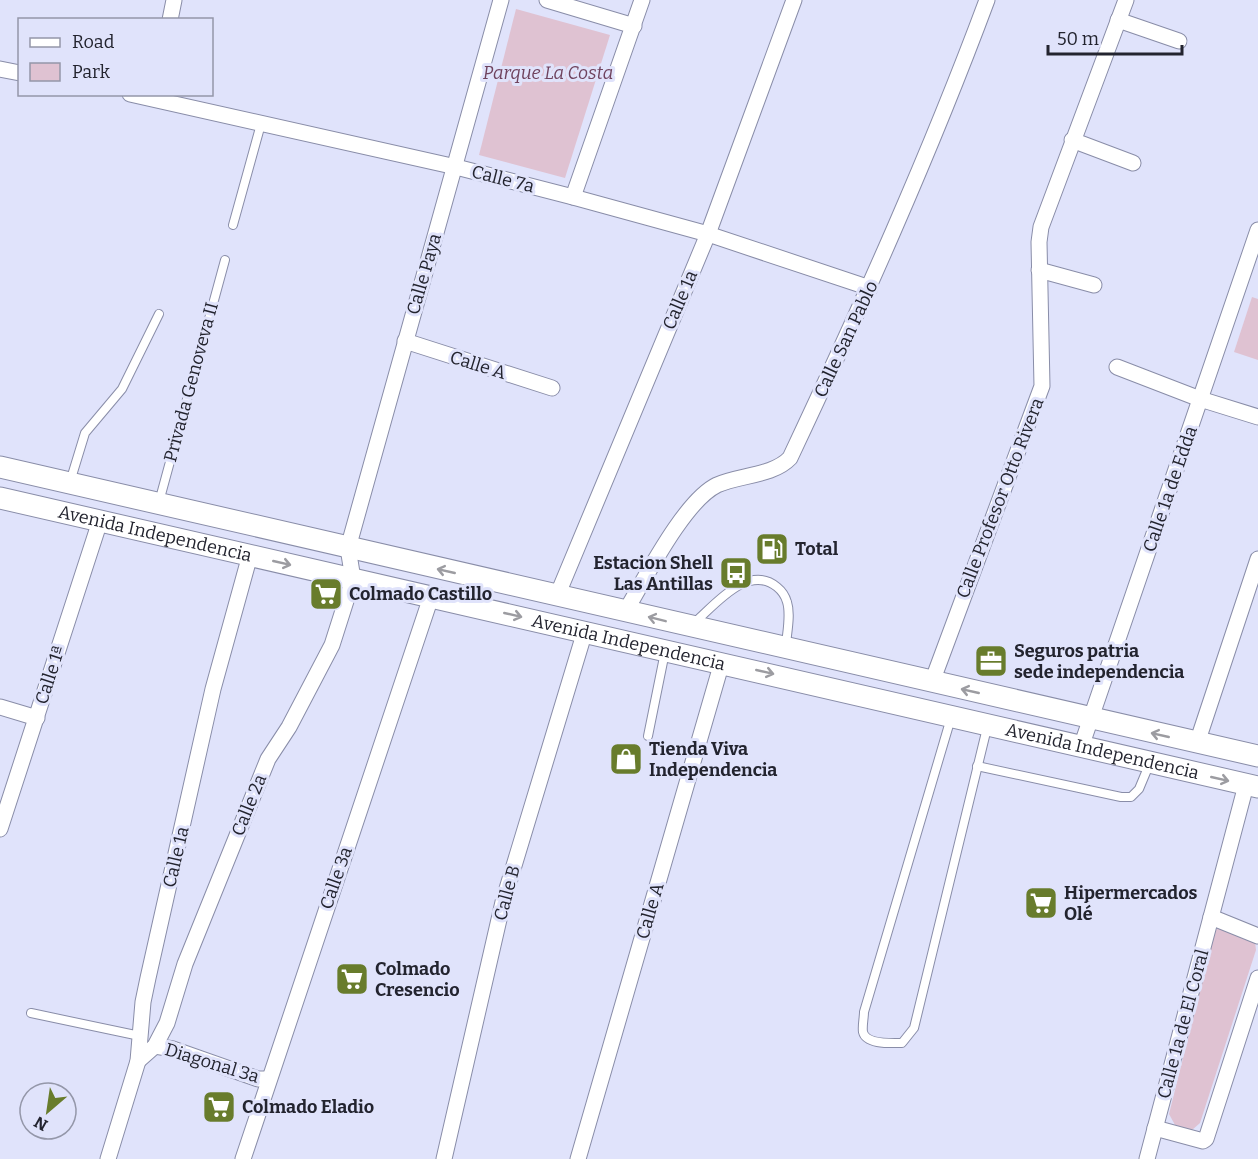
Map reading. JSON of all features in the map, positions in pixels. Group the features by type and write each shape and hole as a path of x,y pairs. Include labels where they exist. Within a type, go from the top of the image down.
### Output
{"main road":[{"name":"Avenida Independencia","path":"0,467 845,663 1258,756"},
{"name":"Avenida Independencia","path":"0,498 722,662 1252,786"},
{"path":"674,652 689,627"},
{"path":"838,690 845,663"}],"street":[{"path":"170,18 174,0"},
{"name":"Calle Paya","path":"348,548 501,0"},
{"path":"548,0 634,26"},
{"path":"573,197 642,0"},
{"name":"Calle 1a","path":"557,596 708,234 794,0"},
{"name":"Calle San Pablo","path":"625,612 676,529 704,494 716,485 780,466 790,458 870,288 953,92 987,0"},
{"name":"Calle Profesor Otto Rivera","path":"932,682 1041,390 1039,270 1041,227 1126,0"},
{"path":"1118,20 1179,41"},
{"path":"0,69 18,73"},
{"name":"Calle 7a","path":"156,97 261,124 456,167 573,197 708,234 870,288"},
{"path":"1072,140 1133,163"},
{"name":"Calle 1a de Edda","path":"1082,747 1258,230"},
{"path":"1039,270 1094,285"},
{"name":"Calle A","path":"405,341 552,388"},
{"path":"1117,367 1200,399 1258,417"},
{"name":"Calle 1ª","path":"0,830 100,521"},
{"name":"Calle 2a","path":"138,1061 155,1046 167,1023 185,964 268,759 289,727 323,664 353,579 348,548"},
{"name":"Calle 1a","path":"108,1159 138,1061 148,978 213,689 250,555"},
{"path":"1197,743 1258,559"},
{"name":"Calle 3a","path":"243,1159 431,597"},
{"name":"Calle B","path":"444,1159 503,902 585,631"},
{"name":"Calle A","path":"578,1159 722,662"},
{"path":"0,707 37,718"},
{"name":"Calle 1a de El Coral","path":"1147,1159 1210,917 1252,786"},
{"path":"1210,917 1258,936"},
{"path":"1155,1128 1203,1141 1206,1139 1258,978"},
{"name":"Diagonal 3a","path":"155,1046 193,1055 258,1079 269,1079"}],"lane":[{"path":"233,225 261,124"},
{"name":"Privada Genoveva II","path":"158,504 225,260"},
{"path":"69,483 85,433 122,389 159,314"},
{"path":"689,627 739,585 755,579 771,582 783,592 788,604 786,649"},
{"path":"648,736 674,652"},
{"path":"951,716 864,1012 863,1032 867,1038 883,1043 902,1043 914,1028 987,725"},
{"path":"977,766 1121,797 1131,797 1139,789 1150,763"},
{"path":"31,1013 140,1036"}],"green space":[{"name":"Parque La Costa","path":"516,9 610,35 565,178 479,155"},
{"path":"1252,297 1258,299 1258,360 1234,352"},
{"path":"1219,927 1255,942 1256,950 1200,1123 1192,1130 1175,1125 1169,1114 1215,931"}],"place":[{"name":"Total","path":"772,549"},
{"name":"Estacion Shell Las Antillas","path":"736,573"},
{"name":"Colmado Castillo","path":"326,594"},
{"name":"Seguros patria sede independencia","path":"991,661"},
{"name":"Tienda Viva Independencia","path":"626,759"},
{"name":"Hipermercados Olé","path":"1041,903"},
{"name":"Colmado Cresencio","path":"352,979"},
{"name":"Colmado Eladio","path":"219,1107"}]}
